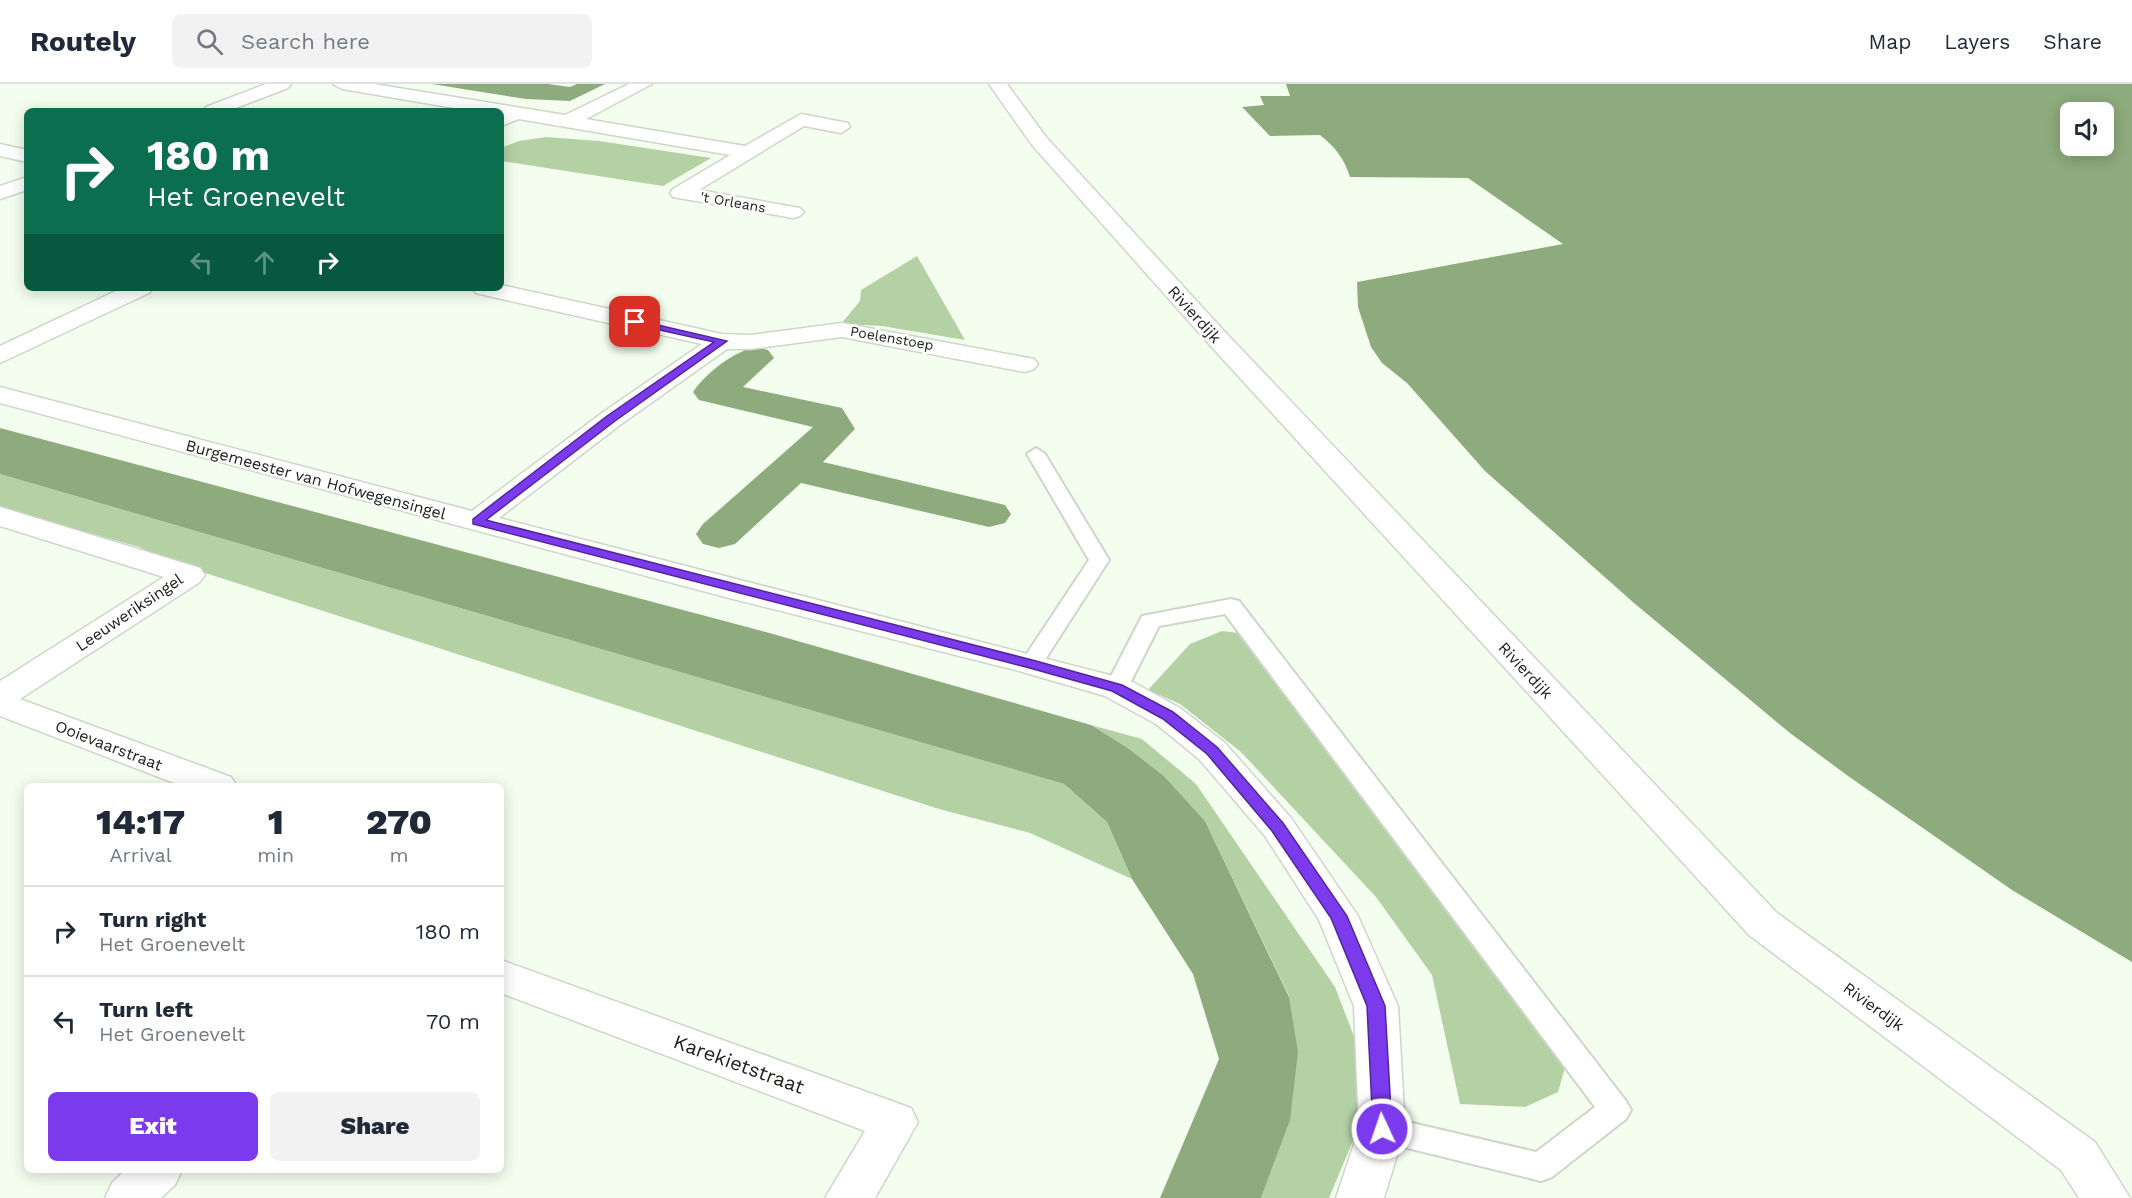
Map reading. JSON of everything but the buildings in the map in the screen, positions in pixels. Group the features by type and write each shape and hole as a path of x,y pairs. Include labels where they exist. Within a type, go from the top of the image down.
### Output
{"street":[{"path":"220,108 282,84"},
{"path":"342,84 463,108"},
{"path":"567,121 643,84"},
{"name":"Rivierdijk","path":"998,84 1039,141 1202,321 1763,924 2078,1156 2106,1198"},
{"path":"509,117 567,121 748,152"},
{"name":"'t Orleans","path":"793,212 680,193 801,120 841,127"},
{"path":"0,150 24,155"},
{"path":"0,193 24,184"},
{"path":"5,348 134,291"},
{"name":"Poelenstoep","path":"497,291 722,341 751,342 842,330 1025,363"},
{"path":"477,521 611,419 722,341"},
{"name":"Burgemeester van Hofwegensingel","path":"0,396 1031,664 1117,688 1168,716 1212,751 1278,827 1338,916 1376,1006 1382,1129 1360,1198"},
{"name":"Leeuweriksingel","path":"0,516 189,575 0,696"},
{"name":"Ooievaarstraat","path":"0,704 210,783"},
{"name":"Karekietstraat","path":"504,977 895,1122 849,1198"},
{"path":"129,1198 155,1173"}],"lane":[{"path":"1031,664 1099,560 1036,454"},
{"path":"1117,688 1150,621 1232,606 1615,1110 1541,1167 1382,1129"}],"shaded area":[{"path":"432,84 548,84 570,87 577,84 605,84 570,101 526,99"},
{"path":"1286,84 2132,84 2132,962 2012,890 1790,733 1634,603 1485,471 1407,383 1382,363 1371,347 1358,307 1357,282 1563,244 1468,178 1350,177 1338,153 1320,135 1270,136 1242,107 1264,105 1260,96 1290,96"},
{"path":"546,137 599,141 711,158 663,186 504,161 504,147 519,141"},
{"path":"917,256 965,340 882,326 841,324 860,301 861,290"},
{"path":"0,428 773,634 1091,725 1128,748 1164,776 1205,821 1289,997 1298,1052 1290,1120 1261,1198 1160,1198 1219,1059 1193,974 1132,879 1107,822 1064,784 0,474"},
{"path":"0,474 1064,784 1107,822 1132,879 1030,833 939,809 165,560 139,547 0,508"},
{"path":"1222,631 1239,633 1313,721 1566,1064 1558,1092 1525,1107 1460,1104 1432,975 1376,897 1241,752 1180,704 1148,690 1190,644"},
{"path":"1091,725 1142,739 1196,784 1335,987 1363,1060 1360,1124 1329,1198 1261,1198 1290,1119 1289,996 1205,821 1164,776 1128,748"}],"waterway":[{"path":"719,534 835,429 828,417 713,392 755,358"},
{"path":"792,468 989,514"}],"route":[{"path":"635,322 722,341 611,419 477,521 1117,688 1168,716 1212,751 1278,827 1338,916 1376,1006 1382,1129"}]}
